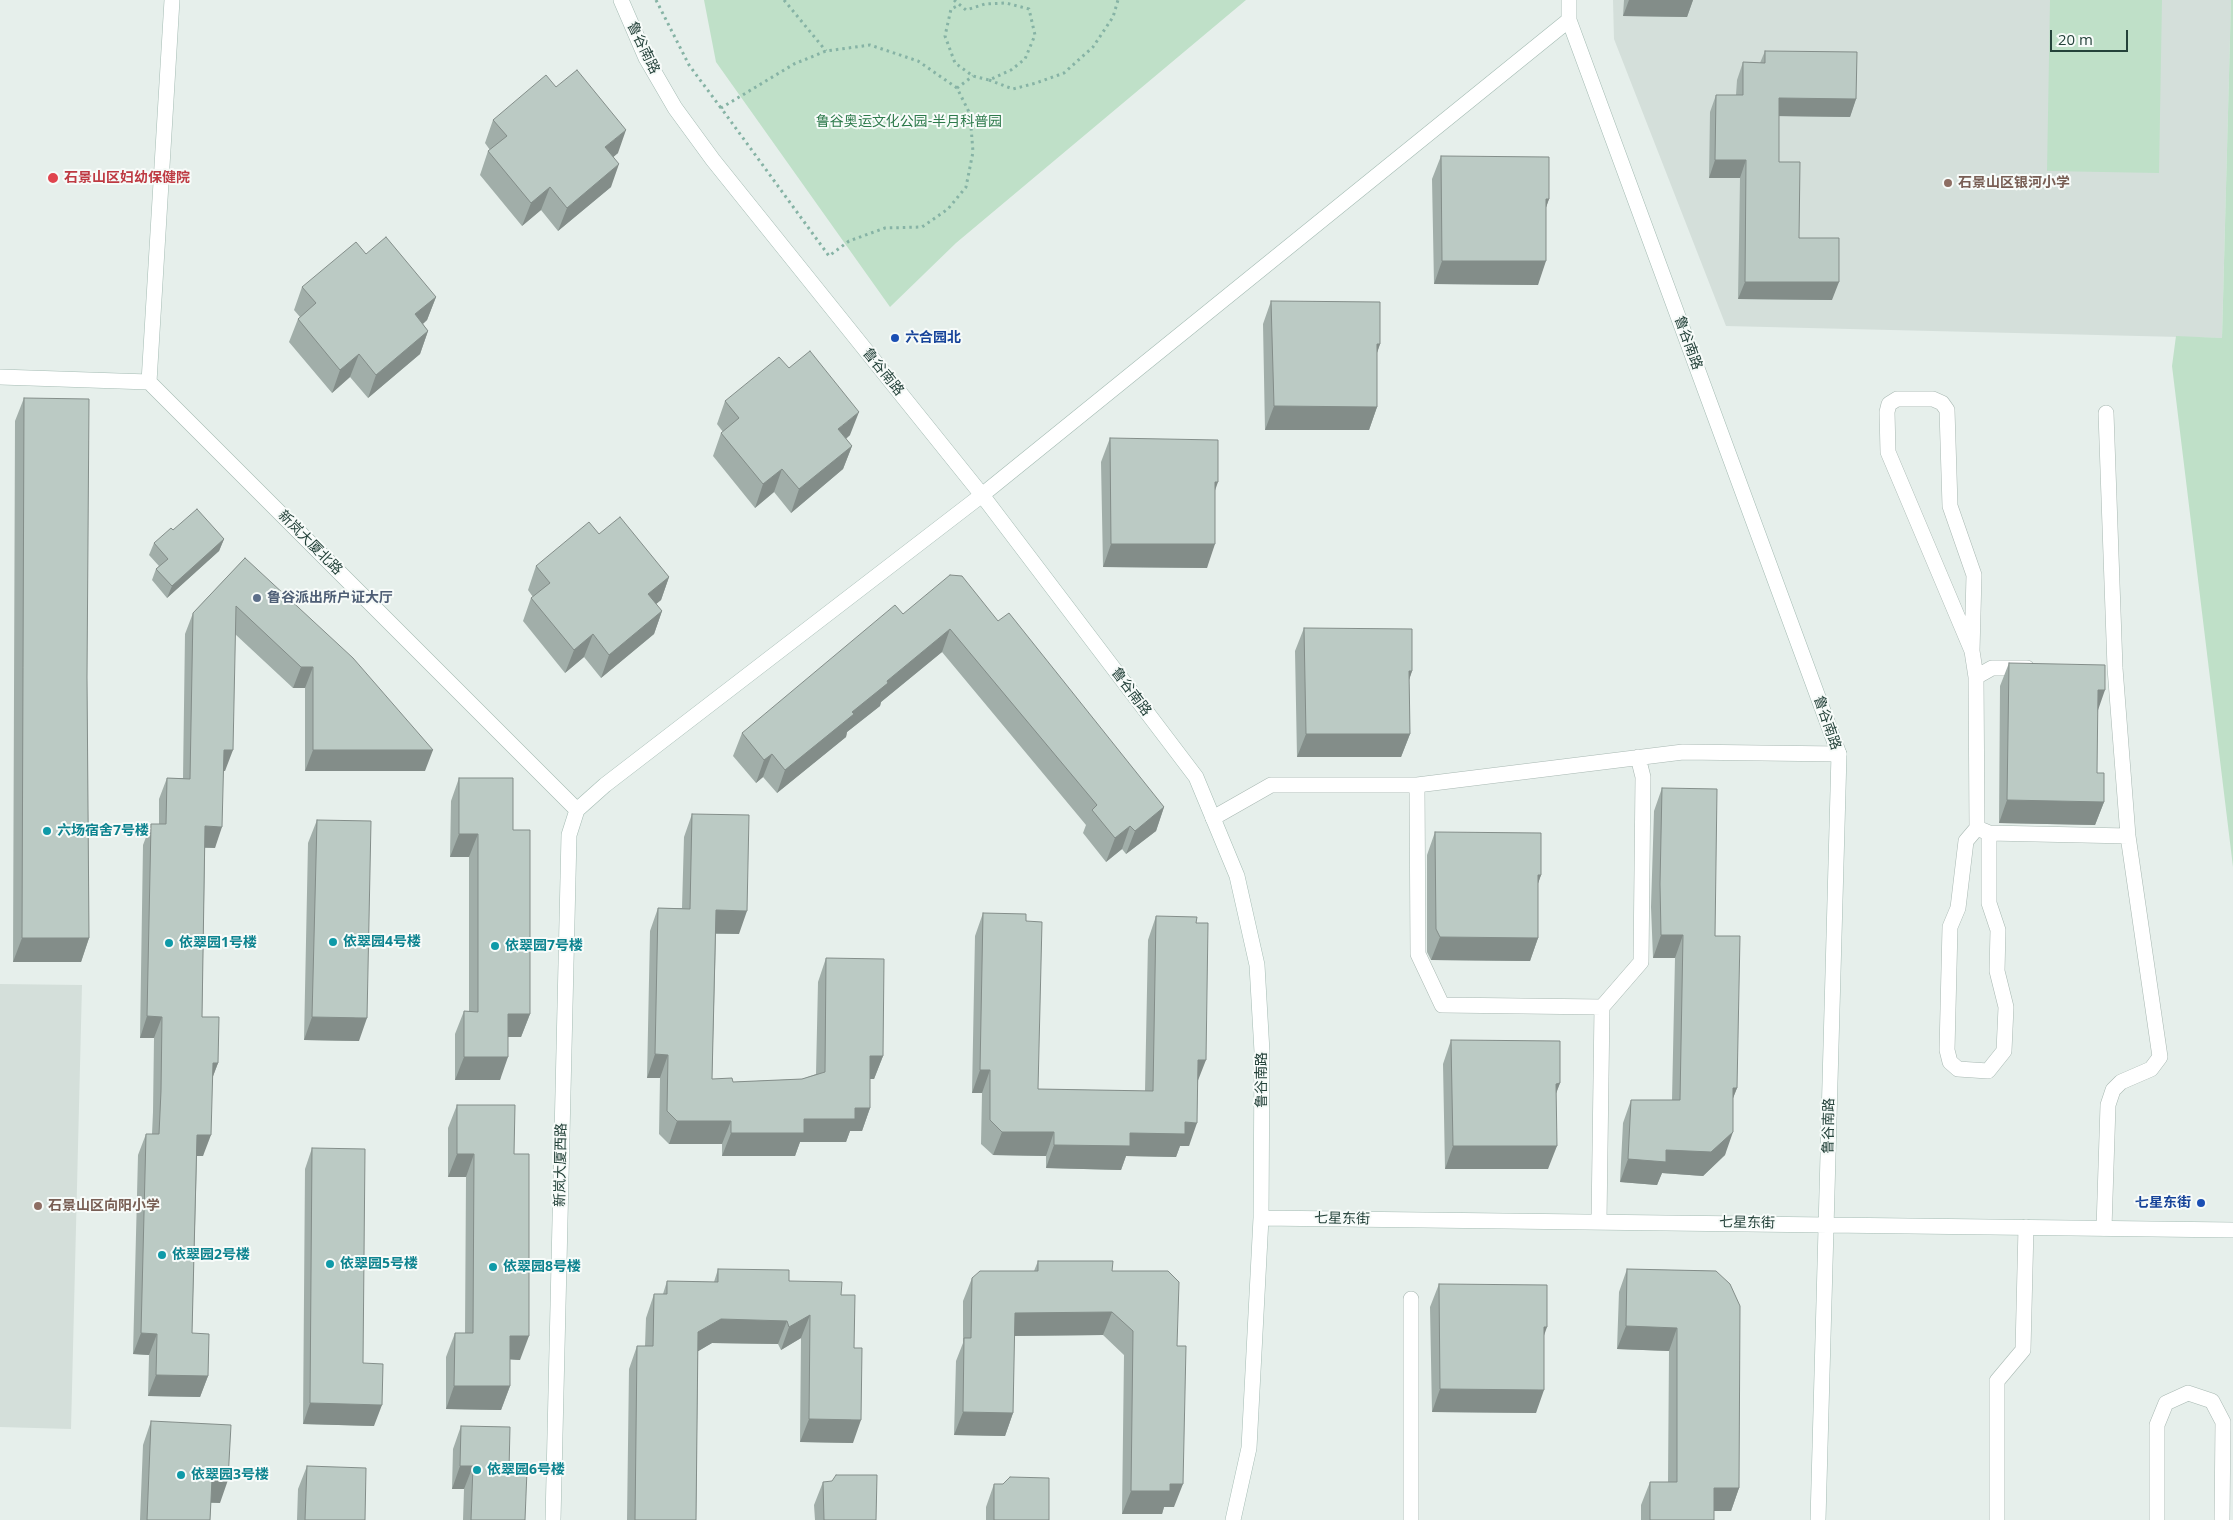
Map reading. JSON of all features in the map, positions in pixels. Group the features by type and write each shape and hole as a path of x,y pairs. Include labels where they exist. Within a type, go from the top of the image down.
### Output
{"street":[{"path":"0,377 149,382 172,0"},
{"name":"鲁谷南路","path":"621,0 646,58 675,108 713,160 982,495 1196,776 1237,876 1257,965 1262,1052 1261,1218 1250,1448 1233,1520"},
{"name":"鲁谷南路","path":"1569,0 1569,20 1839,754 1818,1520"},
{"path":"577,810 605,785 982,495 1569,20"},
{"name":"新岚大厦北路","path":"149,382 577,810"},
{"path":"1972,651 1888,452 1887,412 1890,404 1897,399 1933,399 1942,403 1947,410 1950,506 1974,575 1972,651 1976,677 1983,830 1988,903 1998,930 1997,971 2006,1007 2004,1051 1988,1072 1958,1069 1950,1062 1947,1050 1950,927 1958,908 1966,841 1983,830 2128,836"},
{"path":"2104,1228 2108,1106 2113,1090 2121,1082 2151,1069 2160,1057 2128,836 2114,668 2106,413"},
{"path":"1976,677 1992,668 2039,668"},
{"path":"2096,668 2114,668"},
{"path":"1213,818 1271,785 1417,785 1683,752 1839,754"},
{"path":"1599,1221 1602,1007 1642,962 1642,777 1638,757"},
{"path":"1417,785 1418,954 1442,1005 1602,1007"},
{"name":"新岚大厦西路","path":"553,1520 569,835 577,810"},
{"name":"七星东街","path":"1261,1218 2233,1230"},
{"path":"1997,1520 1997,1381 2023,1350 2026,1227"},
{"path":"1411,1299 1411,1520"},
{"path":"2156,1520 2157,1425 2166,1403 2188,1393 2212,1401 2223,1422 2222,1520"}],"path":[{"path":"656,0 689,65 828,256 849,241 885,228 922,227 948,209 966,187 973,152 970,114 957,88 918,61 870,45 826,50 794,64 721,108"},
{"path":"784,0 826,50"},
{"path":"954,0 966,10 985,4 1006,3 1029,9 1034,35 1026,59 1012,70 989,80"},
{"path":"959,5 951,9 945,36 955,63 973,76 1013,89 1064,73 1093,47 1113,17 1118,0"},
{"path":"957,88 973,76"}],"shaded area":[{"name":"石景山区银河小学","path":"1613,0 2231,0 2222,338 1726,326 1614,39"},
{"name":"石景山区向阳小学","path":"0,984 82,985 71,1429 0,1427"}],"green space":[{"name":"鲁谷奥运文化公园-半月科普园","path":"704,0 1246,0 956,243 890,307 716,62"},
{"path":"2050,0 2162,0 2159,173 2047,171"},
{"path":"2231,0 2233,0 2233,867 2172,366 2176,336 2222,338"}],"building":[{"path":"1765,51 1857,52 1856,99 1779,98 1779,162 1800,162 1799,238 1839,238 1839,282 1745,282 1746,160 1715,160 1716,95 1743,95 1743,62 1765,63"},
{"path":"577,70 626,130 605,147 619,164 567,208 550,187 531,203 488,151 507,136 493,120 546,75 556,87"},
{"path":"1441,156 1549,157 1549,199 1546,199 1546,261 1442,261"},
{"path":"386,237 436,297 415,314 428,331 376,375 359,354 340,370 298,319 316,303 302,287 356,242 366,254"},
{"path":"1271,301 1380,302 1380,344 1377,344 1377,407 1274,406"},
{"path":"810,351 859,412 838,429 852,446 799,489 782,469 763,484 721,433 739,418 725,401 779,357 789,368"},
{"path":"24,398 89,399 87,677 89,938 22,938"},
{"path":"1110,438 1218,440 1218,482 1215,482 1215,544 1111,544"},
{"path":"197,509 224,539 172,586 156,569 168,559 154,543 171,528 173,530"},
{"path":"620,517 669,577 648,594 662,611 609,655 593,634 574,650 531,598 550,583 536,566 589,522 599,534"},
{"path":"245,558 353,658 433,750 313,750 313,667 301,667 236,606 233,750 224,750 222,827 205,826 202,1017 219,1017 218,1063 213,1063 211,1135 197,1135 192,1333 209,1334 208,1376 156,1375 157,1334 141,1333 146,1134 159,1134 161,1091 162,1017 147,1016 151,824 166,824 167,778 190,779 193,613"},
{"path":"950,575 962,576 998,621 1009,613 1164,807 1135,831 1130,826 1115,838 1092,810 1097,805 950,629 887,681 888,683 852,712 854,714 785,770 772,754 764,760 742,733 895,605 903,614"},
{"path":"1304,628 1412,629 1412,671 1409,671 1410,734 1306,734"},
{"path":"2009,663 2105,665 2105,690 2098,690 2097,773 2104,773 2104,802 2007,800"},
{"name":"依翠园7号楼","path":"459,778 513,778 513,830 530,830 530,1014 508,1014 508,1057 464,1057 464,1011 478,1012 478,834 459,834"},
{"path":"1662,788 1717,789 1715,936 1740,936 1737,1088 1733,1088 1733,1132 1711,1152 1666,1150 1666,1162 1628,1159 1631,1100 1680,1100 1683,935 1661,935"},
{"path":"692,814 749,815 747,911 716,910 712,1079 732,1078 733,1082 802,1079 825,1072 826,958 884,959 883,1056 870,1056 870,1108 855,1108 855,1119 804,1119 804,1133 731,1133 731,1121 677,1121 667,1111 668,1055 655,1054 658,908 690,909"},
{"name":"依翠园4号楼","path":"317,820 371,821 367,1018 312,1017"},
{"path":"1435,832 1541,833 1541,875 1538,875 1538,938 1440,937 1436,929"},
{"path":"983,913 1026,914 1026,921 1042,922 1038,1089 1153,1091 1156,916 1197,917 1196,923 1208,923 1206,1060 1198,1060 1197,1123 1185,1122 1185,1134 1130,1133 1130,1146 1054,1145 1054,1132 1002,1132 990,1120 990,1070 980,1070"},
{"path":"1451,1040 1560,1041 1560,1083 1556,1084 1557,1146 1453,1146"},
{"name":"依翠园8号楼","path":"457,1105 515,1105 514,1154 529,1154 529,1336 510,1336 510,1386 454,1386 455,1333 473,1333 474,1154 457,1154"},
{"name":"依翠园5号楼","path":"312,1148 365,1149 363,1363 383,1364 382,1405 310,1403"},
{"path":"1038,1261 1113,1261 1112,1271 1168,1271 1179,1282 1177,1346 1186,1346 1183,1484 1170,1484 1170,1491 1131,1491 1133,1331 1112,1312 1015,1313 1013,1413 963,1412 964,1338 971,1338 972,1278 980,1271 1038,1271"},
{"path":"718,1269 789,1270 789,1281 842,1282 841,1295 855,1295 854,1348 862,1348 861,1420 809,1419 810,1315 789,1327 787,1321 721,1319 698,1332 696,1520 635,1520 637,1346 653,1346 654,1294 667,1294 667,1281 718,1282"},
{"path":"1627,1269 1716,1271 1730,1284 1740,1306 1739,1488 1714,1488 1714,1520 1650,1520 1650,1482 1677,1482 1677,1328 1626,1326"},
{"path":"1439,1284 1547,1285 1547,1327 1544,1327 1544,1390 1440,1389"},
{"name":"依翠园3号楼","path":"151,1421 231,1425 228,1480 212,1479 210,1520 147,1520"},
{"path":"461,1426 510,1427 509,1470 527,1470 525,1520 471,1520 473,1466 460,1466"},
{"path":"307,1466 366,1468 365,1520 305,1520"},
{"path":"836,1475 877,1475 876,1520 824,1520 823,1482 832,1481"},
{"path":"1010,1477 1049,1478 1049,1520 994,1520 994,1484 1003,1484"}],"place":[{"name":"石景山区妇幼保健院","path":"53,178"},
{"name":"石景山区银河小学","path":"1948,183"},
{"name":"六合园北","path":"895,338"},
{"name":"鲁谷派出所户证大厅","path":"257,598"},
{"name":"六场宿舍7号楼","path":"47,831"},
{"name":"依翠园4号楼","path":"333,942"},
{"name":"依翠园1号楼","path":"169,943"},
{"name":"依翠园7号楼","path":"495,946"},
{"name":"七星东街","path":"2201,1203"},
{"name":"石景山区向阳小学","path":"38,1206"},
{"name":"依翠园2号楼","path":"162,1255"},
{"name":"依翠园5号楼","path":"330,1264"},
{"name":"依翠园8号楼","path":"493,1267"},
{"name":"依翠园6号楼","path":"477,1470"},
{"name":"依翠园3号楼","path":"181,1475"}]}
